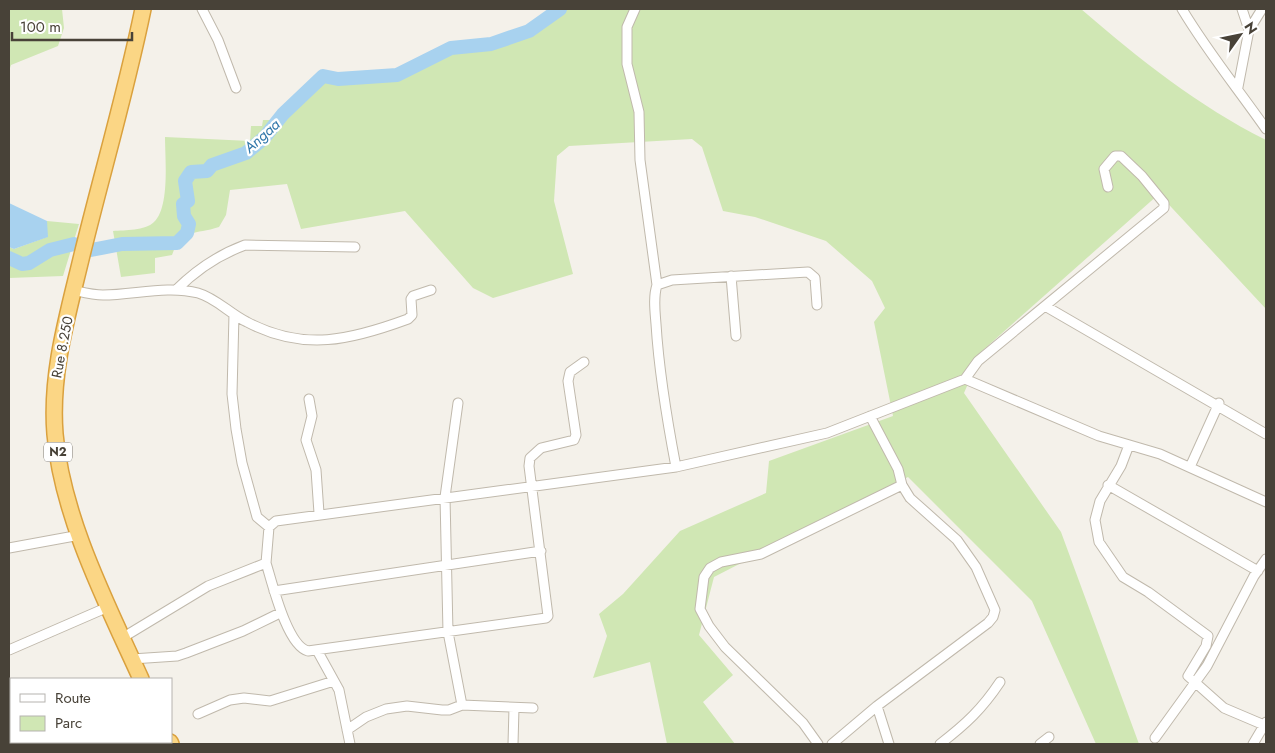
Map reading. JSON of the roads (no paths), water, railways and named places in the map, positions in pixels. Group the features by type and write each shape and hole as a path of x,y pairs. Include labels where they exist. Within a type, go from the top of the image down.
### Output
{"highway":[{"name":"Rue 8.250","path":"141,678 108,606 80,535 60,464 55,435 53,396 72,290 129,78 143,9"}],"street":[{"path":"202,9 218,40 236,88"},
{"path":"635,9 628,27 627,64 639,112 640,160 657,285 654,292 663,396 676,467"},
{"path":"1182,9 1204,46 1238,87 1266,129"},
{"path":"1242,9 1249,30"},
{"path":"1238,87 1249,30 1262,9"},
{"path":"584,362 570,372 568,381 576,435 574,440 541,448 530,458 530,466 533,487 541,551 548,616 546,618 318,652 303,650 280,613 266,563 269,527 276,521 319,513 533,487 676,467 827,433 965,379 978,361 1164,208 1164,203 1152,187 1121,156 1115,156 1104,170 1108,187"},
{"path":"176,290 205,266 229,251 245,245 355,247"},
{"path":"657,285 672,280 808,272 815,278 817,304"},
{"path":"731,276 736,336"},
{"path":"72,290 101,295 176,290 198,293 246,322 273,333 321,342 370,333 408,319 412,315 411,299 413,296 432,290"},
{"path":"1045,306 1218,404 1266,434"},
{"path":"234,314 232,394 240,455 256,517 269,527"},
{"path":"965,379 1098,436 1160,454 1266,502"},
{"path":"309,399 312,416 306,440 316,470 319,513"},
{"path":"458,403 450,448 445,497 448,632 462,705"},
{"path":"1190,467 1218,404"},
{"path":"832,744 877,706 988,624 995,610 976,567 957,540 910,498 902,484 898,468 870,416"},
{"path":"1129,445 1121,466 1100,500 1095,520 1099,542 1123,577 1148,592 1208,636 1206,646 1188,676 1224,708 1265,723 1253,744"},
{"path":"818,744 803,723 725,647 709,626 700,609 704,577 710,568 721,562 761,554 902,484"},
{"path":"1108,485 1258,571"},
{"path":"9,548 80,535"},
{"path":"274,591 541,551"},
{"path":"1155,738 1196,682 1266,559"},
{"path":"122,638 208,586 266,563"},
{"path":"9,650 108,606"},
{"path":"132,659 186,653 280,613"},
{"path":"318,652 339,690 350,744"},
{"path":"198,714 230,700 244,698 270,701 334,681"},
{"path":"940,744 974,718 1000,682"},
{"path":"348,730 366,717 386,709 414,705 449,710 462,705 533,708"},
{"path":"877,706 889,744"},
{"path":"513,744 514,708"},
{"path":"1040,744 1049,738"}],"water":[{"path":"9,203 47,221 48,237 14,249 9,247"}],"waterway":[{"name":"Angaa","path":"9,258 22,264 29,263 50,250 74,244 91,250 122,244 177,243 187,233 189,224 184,216 183,204 188,201 185,181 191,172 207,171 212,165 246,153 264,138 283,114 323,76 338,79 397,75 451,48 491,44 529,31 560,9"}]}
